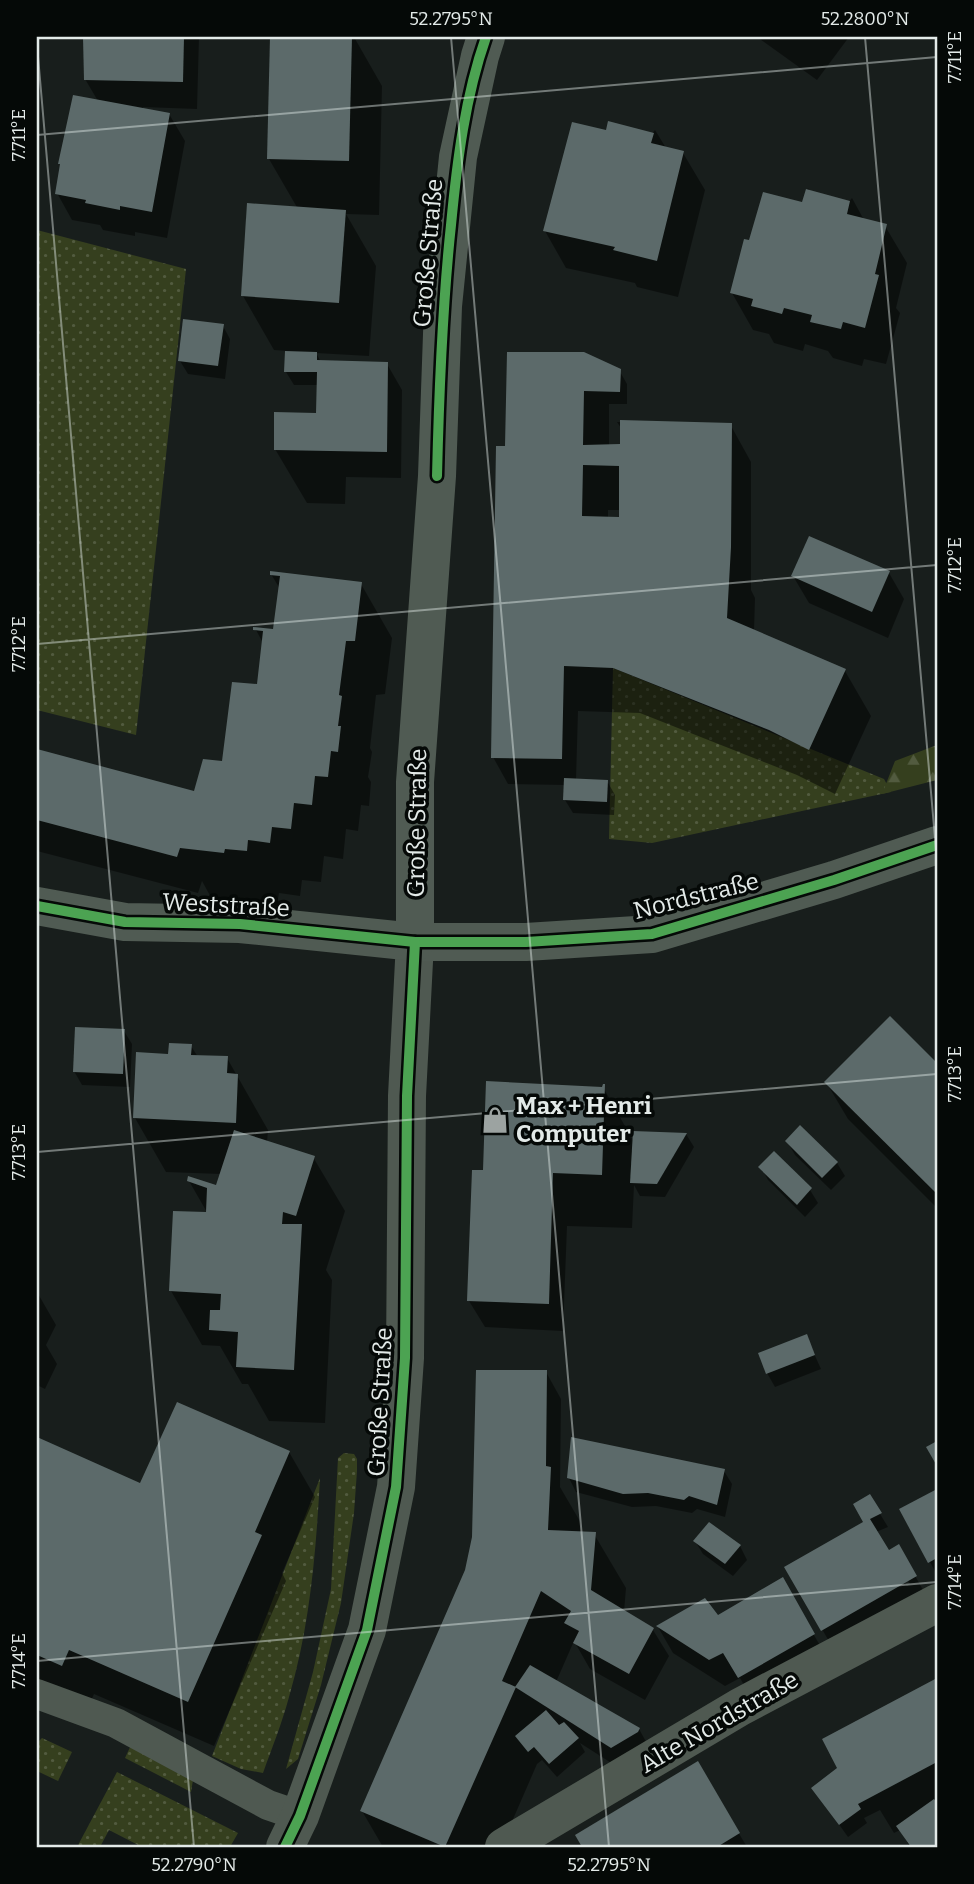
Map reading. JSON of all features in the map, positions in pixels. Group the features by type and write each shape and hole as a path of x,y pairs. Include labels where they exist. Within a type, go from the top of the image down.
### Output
{"main road":[{"name":"Große Straße","path":"415,942 415,782 437,476 443,306 458,157 486,37"},
{"name":"Nordstraße","path":"415,942 526,942 652,934 834,880 937,845"},
{"name":"Weststraße","path":"37,906 125,922 240,924 415,942"}],"street":[{"name":"Große Straße","path":"293,1832 367,1630 396,1487 405,1358 407,1096 415,942"},
{"name":"Alte Nordstraße","path":"504,1847 740,1707 937,1603"}],"lane":[{"path":"37,1694 116,1723 268,1805 293,1832"}],"green space":[{"path":"37,230 186,269 136,735 37,710"},
{"path":"613,668 884,779 891,792 652,843 609,839"},
{"path":"937,745 937,780 882,794 895,761"},
{"path":"344,1453 354,1454 357,1471 341,1603 321,1685 298,1759 286,1769 313,1672 331,1589 338,1458"},
{"path":"320,1478 311,1589 289,1697 263,1773 241,1769 212,1756"},
{"path":"42,1738 72,1752 58,1781 37,1771 37,1743"},
{"path":"131,1745 193,1780 191,1792 125,1758"},
{"path":"117,1772 238,1833 230,1847 142,1847 109,1830 100,1847 77,1847"}],"building":[{"path":"83,37 184,37 183,82 84,80"},
{"path":"270,37 352,37 349,161 267,159"},
{"path":"73,95 170,113 152,212 120,206 120,210 55,194 58,164"},
{"path":"608,121 654,133 651,143 684,151 657,261 613,250 615,247 543,231 572,122 606,130"},
{"path":"806,189 850,201 847,214 887,224 875,274 879,275 865,328 843,322 841,329 810,322 812,315 784,308 782,314 751,306 753,299 730,293 744,239 749,240 763,192 802,202"},
{"path":"247,203 346,210 339,303 241,296"},
{"path":"183,319 224,324 218,366 178,361"},
{"path":"285,351 317,352 317,360 388,362 387,452 274,450 274,412 316,413 317,372 284,372"},
{"path":"507,352 584,352 621,369 620,392 584,391 583,445 620,444 620,420 732,423 731,547 727,618 846,669 809,750 769,730 613,668 564,666 562,759 491,758 496,446 505,446","holes":["583,465 619,466 619,517 582,516"]},
{"path":"809,536 890,571 872,612 791,576"},
{"path":"270,571 362,582 355,641 346,641 339,695 342,696 338,752 331,751 328,777 315,776 312,805 294,803 291,829 272,827 270,843 248,840 247,851 225,849 224,853 180,848 177,857 37,820 37,749 194,791 203,759 222,761 232,682 257,684 263,631 253,630 253,627 273,629 280,576 270,575"},
{"path":"564,778 608,780 607,802 563,800"},
{"path":"890,1016 937,1063 937,1194 824,1082"},
{"path":"75,1027 125,1029 123,1074 73,1072"},
{"path":"169,1043 192,1044 191,1055 228,1056 227,1073 238,1074 236,1123 133,1118 136,1052 168,1054"},
{"path":"486,1081 602,1087 605,1084 602,1175 553,1173 549,1304 467,1301 472,1170 483,1170"},
{"path":"800,1125 838,1162 822,1178 785,1141"},
{"path":"234,1130 315,1156 296,1216 283,1212 282,1224 302,1224 294,1370 236,1367 238,1332 209,1330 210,1310 220,1310 221,1294 169,1291 173,1211 206,1212 207,1188 187,1181 188,1176 216,1185"},
{"path":"633,1131 687,1133 657,1184 630,1183"},
{"path":"774,1151 812,1188 797,1205 758,1167"},
{"path":"807,1334 815,1355 766,1374 758,1353"},
{"path":"476,1370 547,1370 546,1466 551,1467 548,1530 596,1532 591,1590 654,1628 629,1674 573,1643 579,1631 564,1623 571,1611 541,1591 502,1681 516,1687 445,1847 360,1811 465,1570 472,1537"},
{"path":"177,1402 290,1451 255,1532 262,1535 188,1702 69,1650 62,1666 37,1655 37,1437 140,1483"},
{"path":"571,1437 725,1469 717,1505 689,1496 684,1500 648,1493 623,1494 567,1478"},
{"path":"937,1441 937,1466 926,1447"},
{"path":"937,1489 937,1558 928,1563 899,1509"},
{"path":"870,1494 882,1513 870,1519 889,1550 899,1544 917,1576 821,1631 784,1567 863,1522 853,1504"},
{"path":"709,1522 741,1545 725,1564 693,1541"},
{"path":"783,1577 815,1634 738,1678 723,1653 709,1660 656,1626 705,1598 718,1615"},
{"path":"530,1665 640,1728 638,1732 611,1748 515,1687"},
{"path":"937,1678 937,1762 858,1804 861,1809 839,1825 811,1788 837,1768 822,1739"},
{"path":"546,1710 559,1725 564,1722 579,1738 549,1764 534,1747 528,1752 515,1736"},
{"path":"698,1761 740,1833 717,1847 582,1847 575,1835"},
{"path":"934,1799 937,1803 937,1847 911,1847 896,1826"}],"cycle path":[{"path":"437,476 443,319 453,201 467,106 486,37"},
{"path":"37,906 125,922 240,924 415,942 526,942 652,934 834,880 937,845"},
{"path":"285,1847 300,1816 367,1630 396,1487 405,1358 407,1096 415,942"}],"place":[{"name":"Max + Henri Computer","path":"495,1120"}]}
